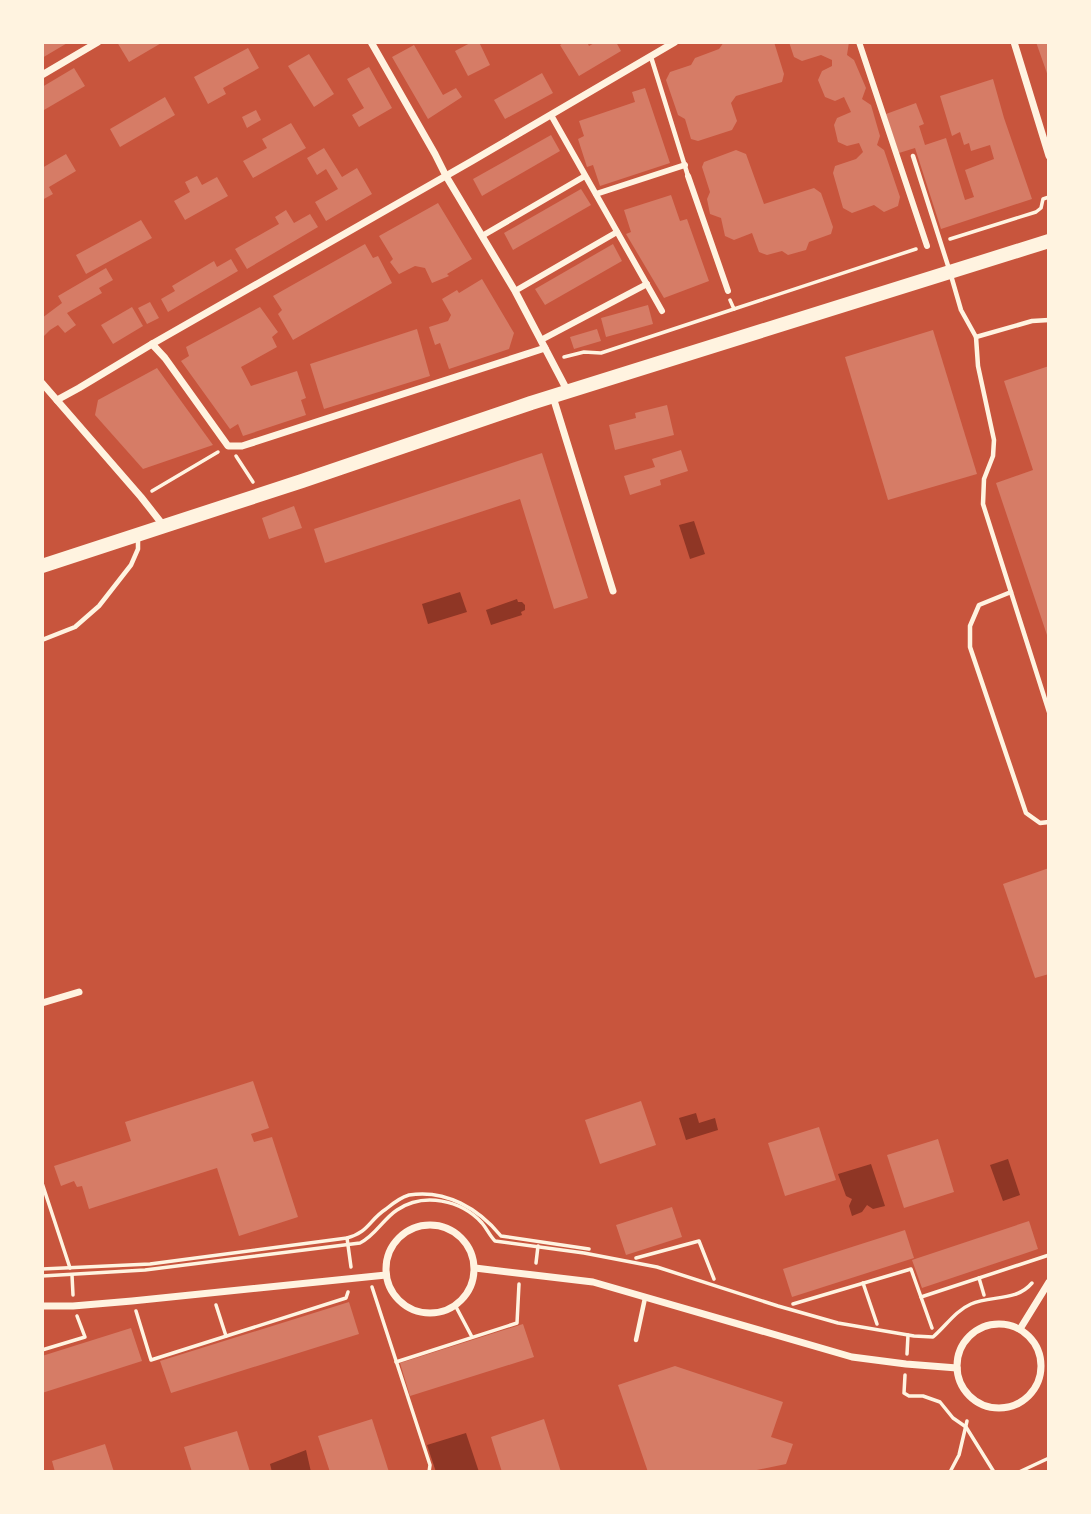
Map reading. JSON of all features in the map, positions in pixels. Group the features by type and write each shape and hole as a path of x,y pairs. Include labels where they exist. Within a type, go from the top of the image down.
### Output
{"main road":[{"path":"42,566 531,403 1049,241"}],"street":[{"path":"42,75 98,42"},
{"path":"371,42 446,176 515,291 568,392"},
{"path":"57,400 675,42"},
{"path":"859,42 927,246"},
{"path":"1014,42 1049,156"},
{"path":"551,115 662,311"},
{"path":"596,194 685,165"},
{"path":"482,236 585,176"},
{"path":"688,176 727,291"},
{"path":"515,291 617,232"},
{"path":"152,344 228,446 242,446 543,344 647,284"},
{"path":"42,383 163,525"},
{"path":"553,397 613,592"},
{"path":"42,1003 79,992"},
{"path":"427,1224 441,1226 460,1236 472,1254 475,1268 467,1293 447,1310 434,1313 421,1312 397,1299 386,1275 391,1247 413,1228 427,1224"},
{"path":"475,1268 593,1282 852,1357 957,1368"},
{"path":"42,1306 132,1301 386,1275"},
{"path":"1020,1329 1049,1282"},
{"path":"995,1324 1020,1329 1035,1343 1045,1362 1035,1388 1026,1398 1015,1405 1002,1408 976,1401 966,1392 957,1368 963,1343 983,1327 995,1324"}],"lane":[{"path":"650,57 688,176"},
{"path":"912,156 961,310 976,337 978,366 994,440 993,456 984,479 984,504 1049,712"},
{"path":"976,337 1032,321 1049,320"},
{"path":"42,640 75,627 99,606 131,565 138,549 137,534"},
{"path":"1011,592 979,605 970,626 970,647 1026,813 1040,823 1049,822"},
{"path":"636,1340 645,1297"}],"path":[{"path":"940,242 1036,212 1041,208 1043,199 1049,197"},
{"path":"552,360 584,352 601,353 927,246"},
{"path":"727,291 734,309"},
{"path":"667,320 672,330"},
{"path":"141,498 228,446 262,494"},
{"path":"42,1183 72,1275 74,1306 85,1337 42,1350"},
{"path":"42,1269 150,1264 347,1238 359,1235 383,1211 407,1195 439,1195 461,1202 488,1220 501,1236 589,1249"},
{"path":"132,1301 151,1360 346,1298 353,1278 347,1238"},
{"path":"636,1258 699,1241 714,1279"},
{"path":"534,1275 538,1242"},
{"path":"921,1297 1049,1255"},
{"path":"793,1304 911,1269 932,1328"},
{"path":"396,1362 517,1323 520,1273"},
{"path":"369,1277 430,1465 429,1472"},
{"path":"979,1278 984,1295"},
{"path":"863,1283 877,1324"},
{"path":"212,1293 226,1336"},
{"path":"455,1305 472,1337"},
{"path":"908,1335 904,1393 940,1402 953,1418 966,1427 994,1472"},
{"path":"950,1472 959,1455 967,1421"},
{"path":"1019,1472 1049,1458"}],"shaded area":[{"path":"694,521 705,554 690,559 679,525"},
{"path":"460,592 467,612 428,624 422,604"},
{"path":"517,599 525,605 522,615 491,625 486,610"},
{"path":"696,1113 699,1123 715,1118 718,1130 686,1140 679,1118"},
{"path":"1008,1159 1020,1195 1003,1201 990,1165"},
{"path":"871,1164 885,1206 873,1209 867,1205 862,1212 852,1216 849,1206 852,1199 846,1196 838,1174"},
{"path":"466,1433 479,1472 436,1472 427,1445"},
{"path":"306,1450 311,1472 272,1472 270,1464"}],"building":[{"path":"42,42 69,42 42,58"},
{"path":"117,42 163,42 129,62"},
{"path":"472,42 479,42 490,65 468,76 455,51"},
{"path":"565,42 587,42 589,46 596,42 616,42 621,51 579,76 560,45"},
{"path":"724,42 774,42 784,74 782,82 736,96 731,103 737,121 732,130 698,141 691,139 685,119 678,115 666,80 670,72 691,65 695,58 719,49"},
{"path":"789,42 849,42 847,55 854,60 866,88 862,99 871,105 880,136 877,145 884,150 900,197 898,206 884,212 874,205 852,213 843,208 833,173 835,166 856,159 863,152 859,143 847,146 838,142 834,125 837,118 851,112 844,97 835,101 825,97 818,80 822,71 832,66 832,60 821,55 802,61 794,57"},
{"path":"1036,42 1049,42 1049,79"},
{"path":"414,45 443,95 456,88 462,97 428,119 392,57"},
{"path":"248,48 259,68 223,88 226,94 208,104 194,77"},
{"path":"309,54 334,94 314,107 288,66"},
{"path":"369,67 392,108 359,127 352,115 364,108 347,79"},
{"path":"74,68 85,86 44,110 42,87"},
{"path":"542,73 553,93 505,119 494,100"},
{"path":"993,79 1032,199 941,229 915,148 899,153 886,114 916,103 924,124 919,126 925,145 946,138 965,200 974,197 965,170 994,159 990,145 971,151 969,143 964,145 960,132 952,136 940,96"},
{"path":"645,88 670,163 600,186 593,165 587,167 578,139 584,136 579,121 635,102 632,92"},
{"path":"165,97 175,115 120,147 110,129"},
{"path":"256,110 261,120 247,128 242,117"},
{"path":"291,123 306,148 253,178 243,161 267,148 262,139"},
{"path":"551,135 560,151 482,196 473,179"},
{"path":"324,148 342,177 357,168 372,194 326,221 315,202 338,189 326,169 317,175 307,158"},
{"path":"736,150 746,154 764,204 814,188 821,193 833,227 831,234 809,242 806,250 788,255 782,251 767,255 759,252 752,233 734,240 725,236 721,218 710,214 707,199 710,192 702,167 704,162"},
{"path":"66,154 76,171 49,187 53,194 42,200 42,168"},
{"path":"197,176 202,185 217,177 228,196 185,220 174,201 190,192 185,182"},
{"path":"581,189 591,205 513,250 504,233"},
{"path":"671,195 680,221 687,219 709,281 664,298 626,234 631,232 624,210"},
{"path":"438,203 472,259 447,274 449,276 432,283 425,268 415,266 399,274 390,262 393,259 379,236"},
{"path":"286,210 294,223 310,214 318,227 247,269 235,249 279,224 275,217"},
{"path":"141,220 152,238 86,274 76,255"},
{"path":"365,244 373,258 378,256 392,283 293,340 278,314 282,310 273,296"},
{"path":"613,244 622,261 545,305 535,289"},
{"path":"231,259 238,271 168,312 161,299 175,291 172,286 214,261 217,267"},
{"path":"106,268 113,280 99,288 102,293 67,313 76,325 65,333 58,325 42,338 42,318 62,303 58,296"},
{"path":"482,279 514,333 509,349 449,369 440,343 435,345 429,327 448,321 451,315 442,299 457,290 459,293"},
{"path":"150,302 159,318 147,324 138,308"},
{"path":"648,305 653,324 606,337 601,318"},
{"path":"132,307 143,326 113,344 101,325"},
{"path":"260,307 278,332 272,337 277,347 241,367 251,386 297,371 306,398 301,400 306,415 243,436 238,424 230,429 181,361 189,356 186,347"},
{"path":"417,329 430,376 324,409 310,364"},
{"path":"597,329 601,341 574,349 570,337"},
{"path":"933,330 977,474 888,500 845,357"},
{"path":"1049,366 1049,641 996,483 1033,470 1004,381"},
{"path":"157,368 213,445 143,469 95,415 98,400"},
{"path":"667,405 674,435 615,450 609,425 636,418 635,413"},
{"path":"681,450 688,471 660,480 661,485 630,495 624,476 655,467 652,459"},
{"path":"542,453 588,598 554,609 520,499 325,563 314,529"},
{"path":"294,506 302,528 269,539 262,518"},
{"path":"1049,868 1049,974 1035,978 1003,884"},
{"path":"253,1081 269,1128 251,1134 254,1142 272,1137 298,1217 239,1236 217,1168 89,1209 82,1186 77,1187 74,1181 61,1186 54,1166 131,1141 125,1122"},
{"path":"641,1101 656,1145 600,1164 585,1120"},
{"path":"819,1127 836,1180 785,1196 768,1143"},
{"path":"938,1139 954,1192 904,1208 887,1155"},
{"path":"672,1207 682,1237 626,1255 616,1225"},
{"path":"1029,1221 1038,1249 922,1288 912,1260"},
{"path":"905,1230 914,1258 792,1297 783,1269"},
{"path":"349,1302 359,1334 171,1393 160,1361"},
{"path":"523,1324 534,1357 410,1396 400,1363"},
{"path":"131,1328 142,1361 42,1393 42,1356"},
{"path":"675,1366 783,1402 771,1437 793,1444 786,1464 747,1472 648,1472 618,1385"},
{"path":"372,1419 389,1472 330,1472 318,1436"},
{"path":"544,1419 561,1472 502,1472 491,1437"},
{"path":"237,1431 250,1472 192,1472 184,1447"},
{"path":"105,1444 114,1472 55,1472 52,1461"}]}
